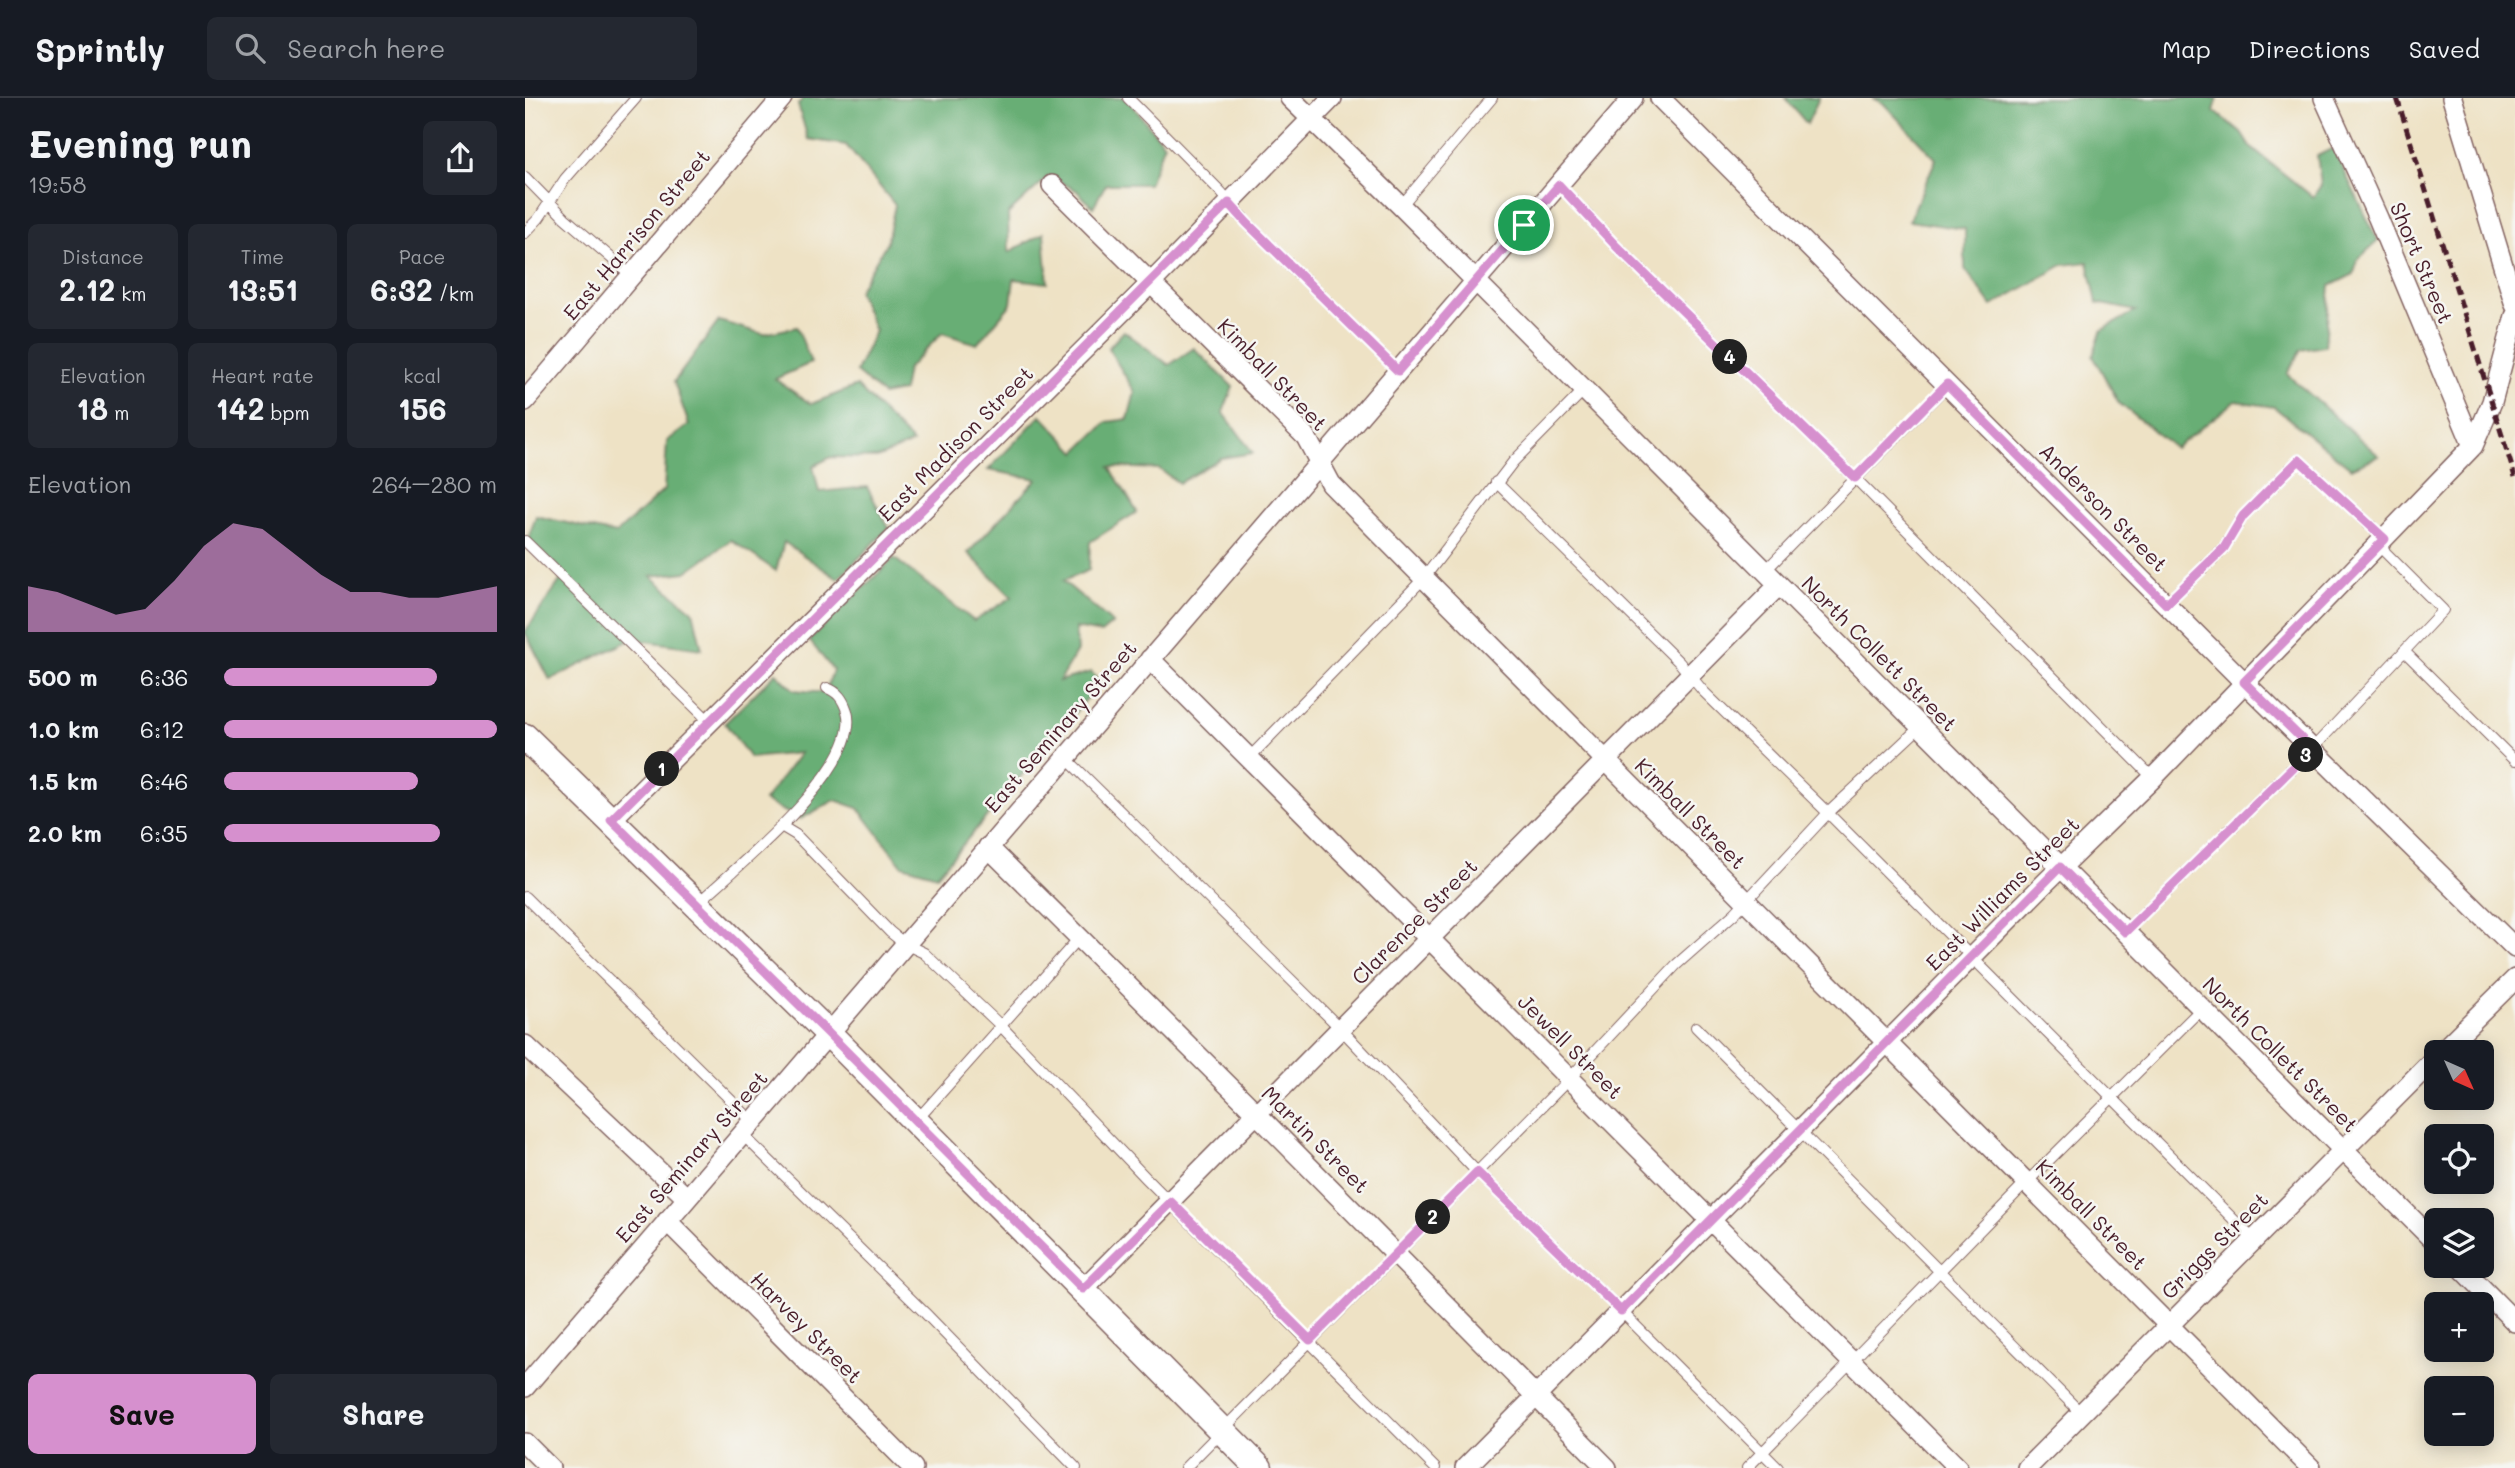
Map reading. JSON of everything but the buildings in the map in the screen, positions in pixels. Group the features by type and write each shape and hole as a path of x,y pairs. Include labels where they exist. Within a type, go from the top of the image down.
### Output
{"street":[{"name":"East Harrison Street","path":"525,401 782,98"},
{"name":"North Collett Street","path":"1290,98 2424,1231"},
{"name":"East Madison Street","path":"611,820 1151,283 1332,98"},
{"name":"East Seminary Street","path":"525,1387 1633,98"},
{"name":"Anderson Street","path":"1660,98 2244,682 2515,948"},
{"name":"Short Street","path":"2324,98 2378,218 2473,446"},
{"path":"2452,98 2515,304"},
{"name":"Kimball Street","path":"1052,185 1306,437 1331,484 2311,1467"},
{"name":"East Williams Street","path":"1465,1468 2060,867 2153,778 2473,446 2492,402 2515,316"},
{"name":"Clarence Street","path":"1083,1289 1691,674 1771,579"},
{"name":"Jewell Street","path":"1150,659 1958,1468"},
{"path":"527,743 611,820 829,1034 1259,1468"},
{"name":"Martin Street","path":"988,847 1607,1468"},
{"path":"2453,1040 2515,979"},
{"path":"525,1045 687,1198"},
{"name":"Griggs Street","path":"2027,1468 2424,1068"},
{"name":"Harvey Street","path":"667,1221 913,1468"},
{"path":"2472,1278 2515,1322"},
{"path":"525,1443 550,1468"}],"lane":[{"path":"525,233 565,179 636,98"},
{"path":"1128,98 1247,223 1398,371"},
{"path":"1401,206 1492,98"},
{"path":"525,177 565,218 632,276"},
{"path":"1559,185 1617,247 1855,478 2153,778"},
{"path":"1771,579 1855,478 1947,384"},
{"path":"1248,759 1424,578 1513,461 1584,390"},
{"path":"2125,932 2312,749 2443,610 2382,542 2299,460 2243,516 2224,548 2166,604"},
{"path":"1496,482 1691,674 1703,691 1829,813 2253,1239"},
{"path":"525,541 709,721"},
{"path":"2404,652 2515,761"},
{"path":"697,905 781,826 824,778 848,736 849,720 838,692 827,688"},
{"path":"1185,1468 1570,1078 1676,965 1746,902 1829,813 1920,727"},
{"path":"1065,757 1341,1029 1477,1172 1778,1468"},
{"path":"781,826 796,835 890,932 905,944 924,953 1000,1026 1435,1468"},
{"path":"525,897 1076,1468"},
{"path":"915,1121 1080,937"},
{"path":"1747,1468 2201,1009"},
{"path":"1696,1027 2081,1413"}],"green space":[{"path":"803,98 1126,98 1164,144 1149,184 1106,184 1093,207 1076,190 1049,176 1008,214 1009,252 1044,233 1048,283 1014,279 1011,304 977,344 942,333 907,369 903,391 883,395 856,372 875,331 858,291 887,242 895,205 846,145 808,139 798,105"},
{"path":"1785,98 1819,98 1807,124"},
{"path":"1872,98 2218,98 2214,111 2241,133 2250,147 2313,197 2321,185 2317,156 2333,148 2378,241 2357,260 2354,274 2330,286 2325,346 2301,350 2287,374 2379,456 2351,468 2274,407 2236,401 2175,448 2119,403 2093,356 2101,331 2136,311 2097,303 2088,262 2063,265 1992,306 1965,269 1965,229 1909,221 1936,159 1883,103"},
{"path":"719,321 763,334 797,327 811,363 775,379 811,404 857,386 913,443 877,458 831,457 813,466 819,492 867,487 889,528 838,579 784,542 776,571 731,540 686,572 651,576 693,611 702,649 632,639 550,680 525,632 564,575 528,539 536,516 616,534 664,490 667,441 689,425 674,382"},
{"path":"1124,331 1169,365 1194,348 1233,387 1223,412 1253,453 1221,458 1179,483 1159,469 1110,467 1137,512 1090,542 1089,570 1063,581 1113,623 1101,633 1075,628 1077,651 1059,681 1091,672 1101,682 937,875 902,865 858,808 835,800 800,819 764,801 800,753 750,758 725,723 776,673 794,690 825,693 833,670 809,640 894,558 974,621 1012,597 968,553 1037,479 988,470 1041,415 1076,452 1107,422 1128,419 1135,392 1108,348"}],"railway":[{"path":"2397,98 2515,477"}],"route":[{"path":"1559,185 1617,247 1855,478 1947,384 2166,604 2224,548 2243,516 2299,460 2385,539 2244,682 2312,749 2125,932 2060,867 1621,1311 1477,1172 1310,1340 1171,1202 1083,1289 611,820 1229,203 1398,371 1524,225 1559,185"}]}
